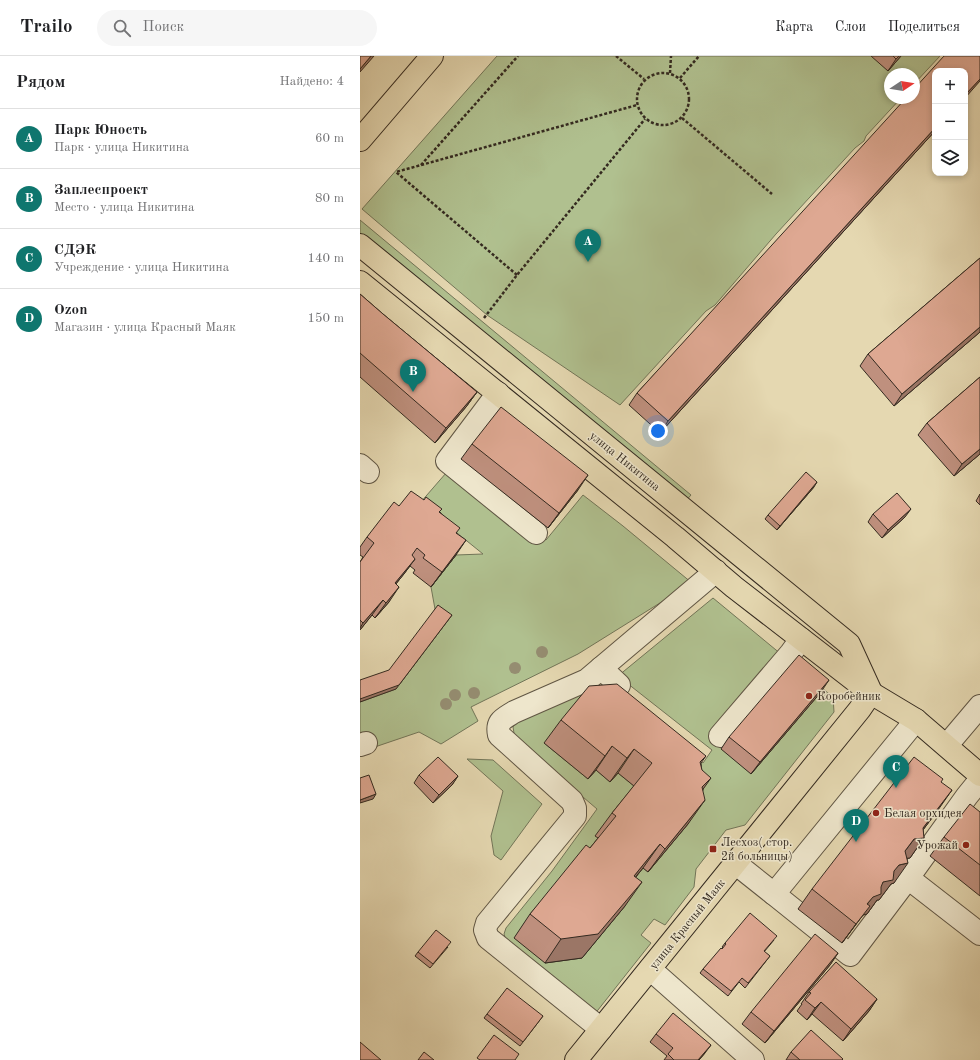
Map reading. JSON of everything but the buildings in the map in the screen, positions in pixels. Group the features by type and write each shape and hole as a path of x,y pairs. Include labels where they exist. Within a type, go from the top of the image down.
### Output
{"main road":[{"path":"360,140 432,56"},
{"name":"улица Никитина","path":"360,245 849,644 871,693"},
{"path":"360,282 801,639 871,693 916,720 947,745 980,775"},
{"name":"улица Красный Маяк","path":"576,1060 860,709 871,693"}],"street":[{"path":"498,393 446,461 536,533"},
{"path":"601,1029 488,938 485,930 487,923 575,816 575,808 572,801 499,735 499,723 503,718 514,712 587,680 716,571"},
{"path":"720,736 791,653 801,639"},
{"path":"601,668 619,685"},
{"path":"947,745 980,706"},
{"path":"774,894 916,720"},
{"path":"736,863 850,955 980,780"},
{"path":"908,878 980,934"},
{"path":"650,970 754,1060"}],"path":[{"path":"420,166 518,56"},
{"path":"616,56 644,79"},
{"path":"670,72 671,56"},
{"path":"680,78 699,56"},
{"path":"670,72 680,78 688,88 689,106 682,118 670,125 656,125 645,119 637,105 637,90 644,79 655,73 670,72"},
{"path":"517,275 396,172 637,105"},
{"path":"682,118 772,194"},
{"path":"484,318 517,275 645,119"}],"green space":[{"path":"497,56 940,56 920,78 920,68 884,68 884,104 895,104 866,136 864,141 855,148 776,234 715,305 706,311 620,405 487,315 362,209"},
{"path":"360,220 691,495 684,503 360,234"},
{"path":"453,465 546,540 583,495 692,583 578,654 471,707 478,721 441,744 419,732 360,752 360,702 396,689 435,609 431,587 456,555 483,554 420,503"},
{"path":"713,598 833,697 834,712 745,825 726,830 696,869 694,887 665,925 654,919 641,935 651,943 594,1015 506,940 504,934 506,928 552,871 597,809 515,739 513,727 518,719 595,681 604,690 610,691 703,763 712,750 618,676","holes":["544,743 694,802 648,872 643,868 617,899 600,840 596,836 635,787 618,773 610,782 596,770 588,779"]},
{"path":"467,759 493,760 542,804 501,860 494,855 491,836 503,791"}],"place":[{"name":"Парк Юность","path":"588,262"},
{"name":"Заплеспроект","path":"413,392"},
{"name":"Коробейник","path":"809,696"},
{"name":"СДЭК","path":"896,788"},
{"name":"Белая орхидея","path":"876,813"},
{"name":"Ozon","path":"856,842"},
{"name":"Урожай","path":"966,845"},
{"name":"Лесхоз( стор. 2й больницы)","path":"713,849"}]}
